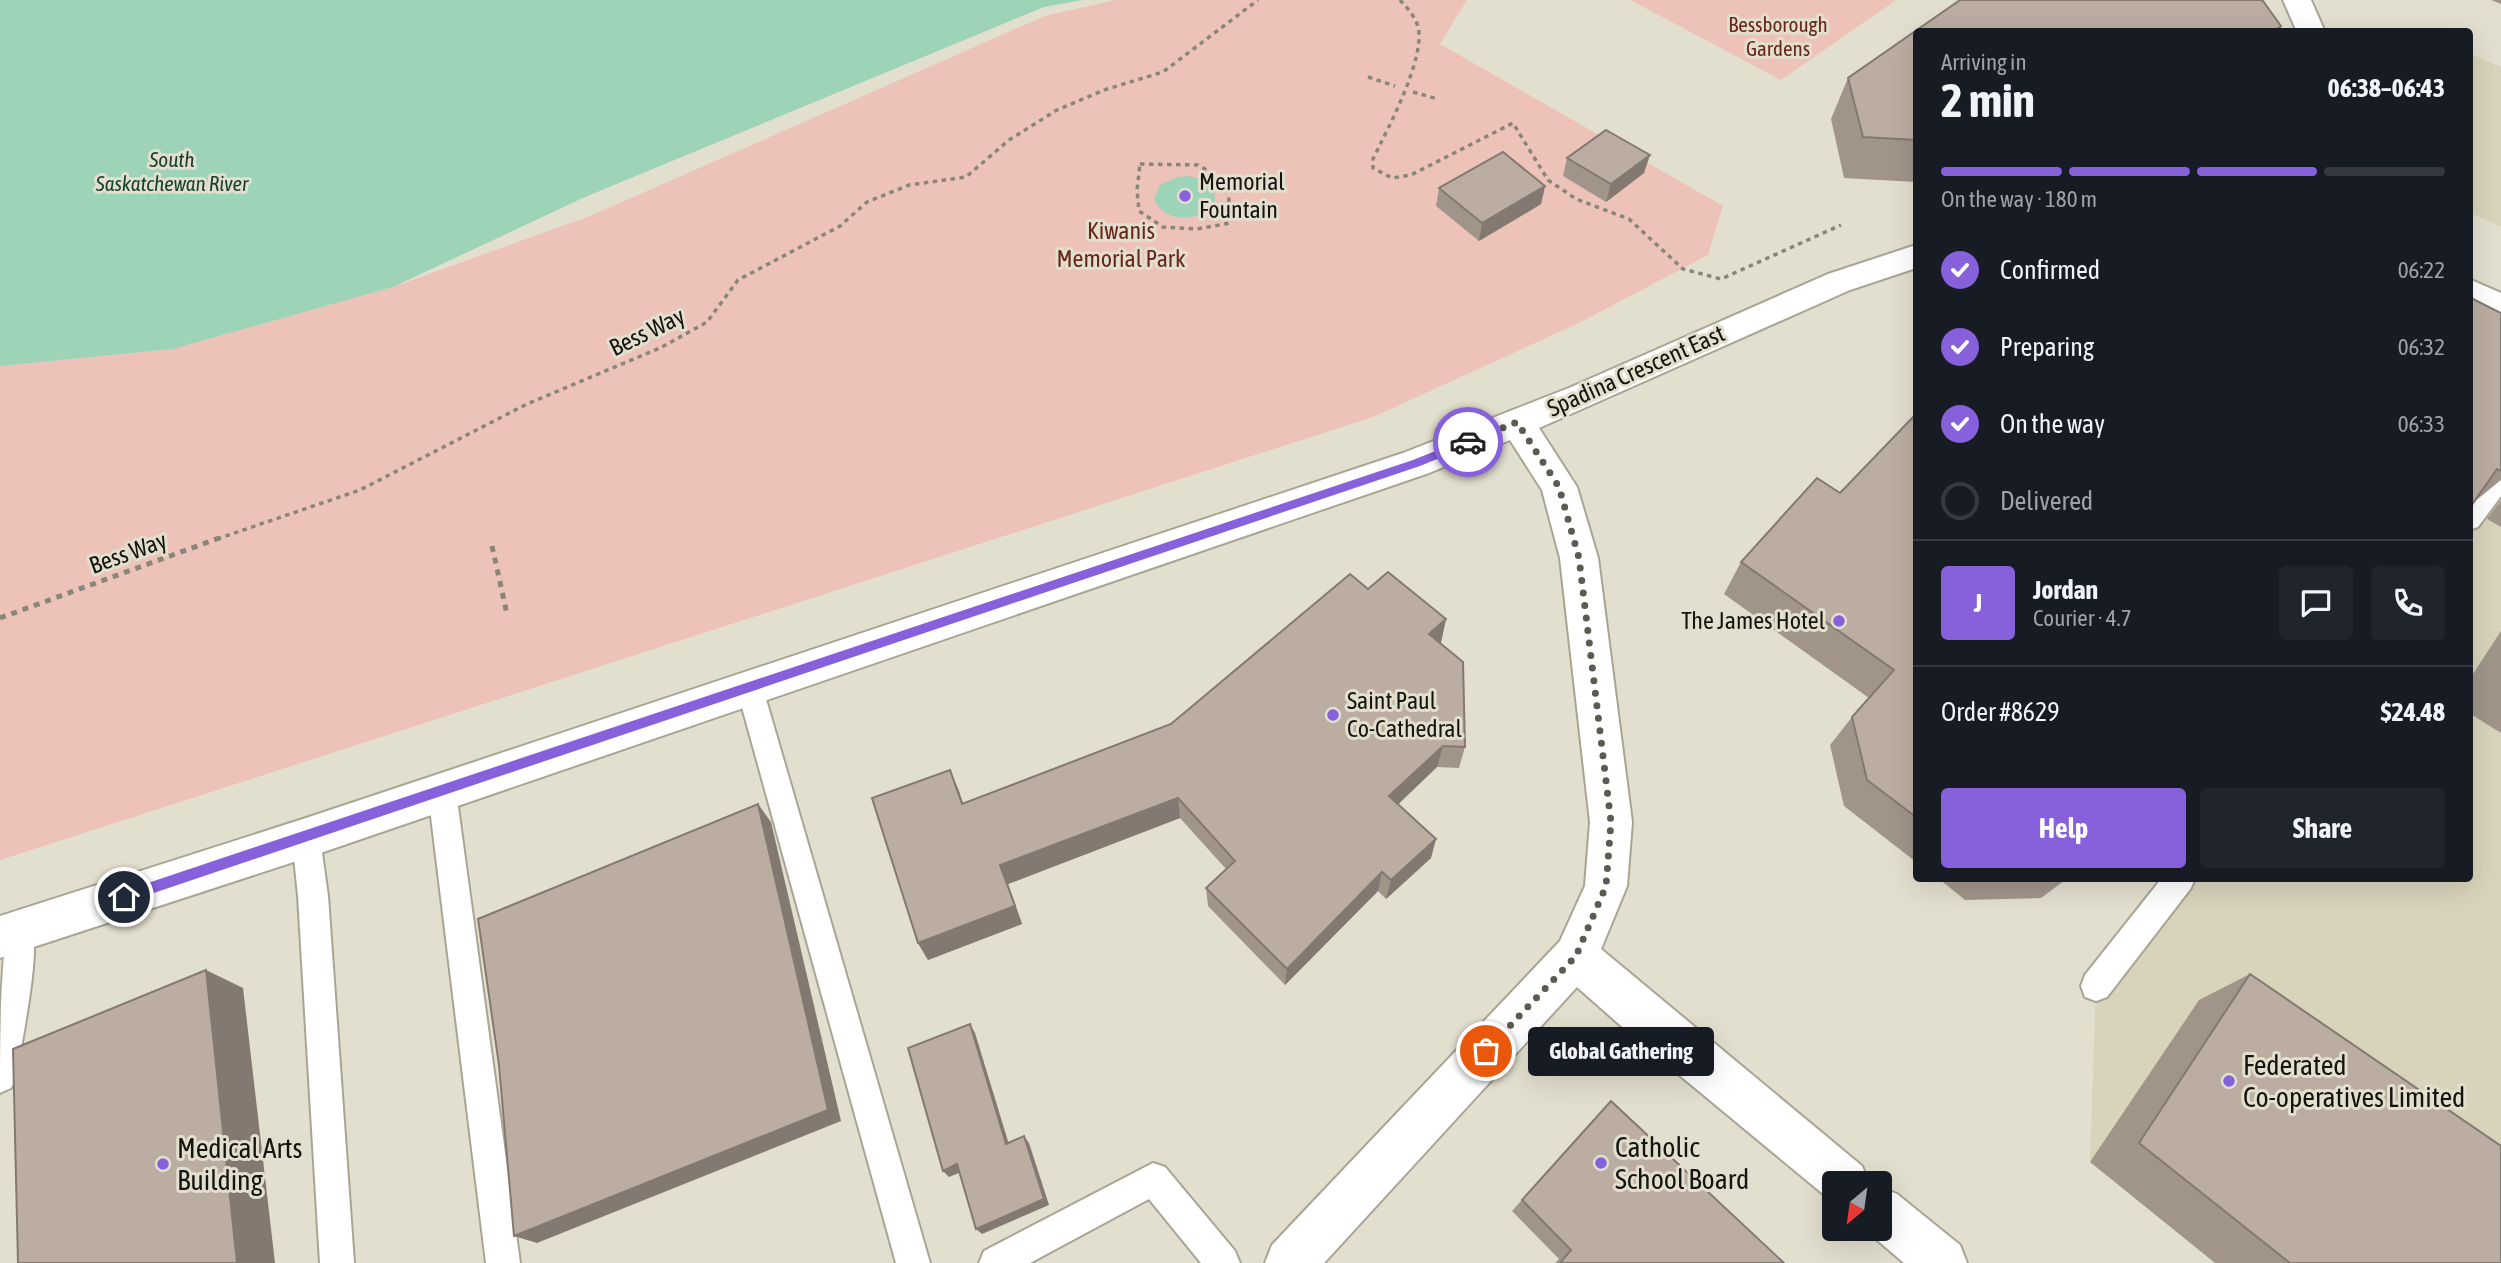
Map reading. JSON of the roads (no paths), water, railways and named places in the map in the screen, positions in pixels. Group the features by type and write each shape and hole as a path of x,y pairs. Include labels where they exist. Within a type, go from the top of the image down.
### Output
{"street":[{"path":"2297,0 2309,28"},
{"name":"Spadina Crescent East","path":"10,934 306,838 1416,463 1581,397 1827,287 1913,257"},
{"path":"2473,293 2501,307"},
{"path":"1290,1263 1576,956 1606,886 1611,822 1579,558 1559,487 1517,422"},
{"path":"1576,956 1653,1024 1831,1171"},
{"path":"1892,1221 1941,1263"}],"lane":[{"path":"2473,515 2501,477"},
{"path":"750,689 913,1263"},
{"path":"442,792 503,1263"},
{"path":"306,838 313,896 337,1263"},
{"path":"2096,986 2178,882"},
{"path":"0,1077 14,995 10,934"},
{"path":"996,1263 1153,1179 1223,1263"}],"water":[{"name":"South Saskatchewan River","path":"0,0 1083,0 1044,7 585,197 393,287 173,349 0,366"},
{"name":"Memorial Fountain","path":"1177,177 1198,178 1211,186 1215,201 1209,208 1192,216 1183,218 1166,213 1154,198 1160,185"}],"place":[{"name":"Memorial Fountain","path":"1185,196"},
{"name":"The James Hotel","path":"1839,621"},
{"name":"Saint Paul Co-Cathedral","path":"1333,715"},
{"name":"Global Gathering","path":"1486,1051"},
{"name":"Federated Co-operatives Limited","path":"2229,1081"},
{"name":"Catholic School Board","path":"1601,1163"},
{"name":"Medical Arts Building","path":"163,1164"}],"park label":[{"name":"Bessborough Gardens","path":"1778,37"},
{"name":"Kiwanis Memorial Park","path":"1121,245"}]}
